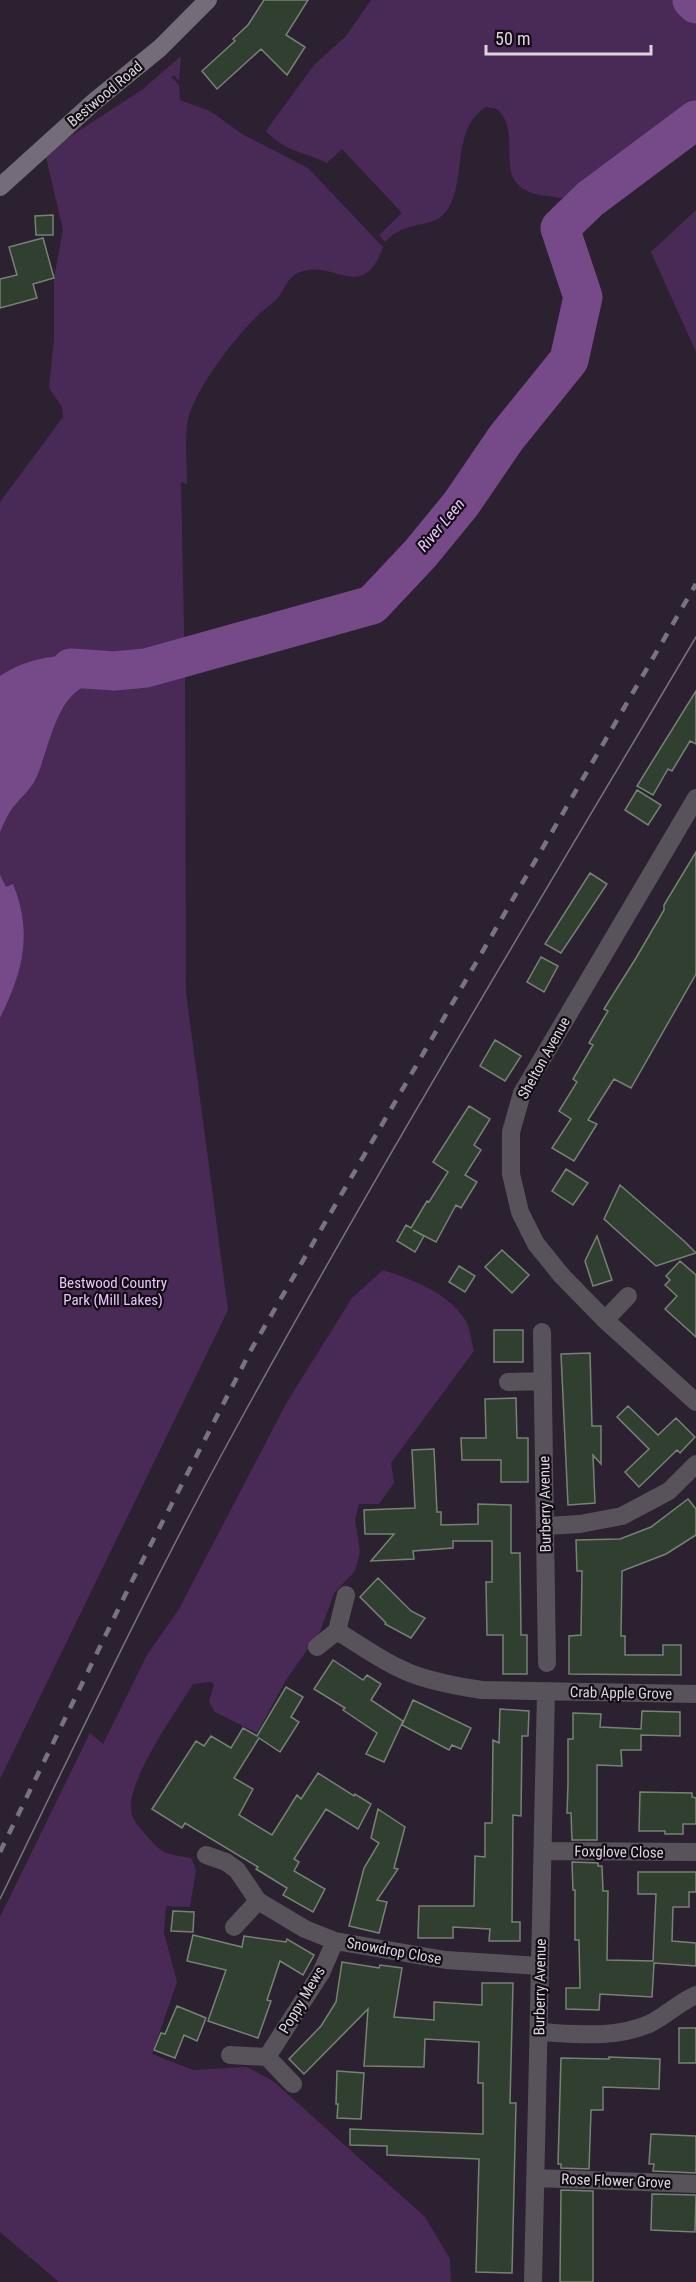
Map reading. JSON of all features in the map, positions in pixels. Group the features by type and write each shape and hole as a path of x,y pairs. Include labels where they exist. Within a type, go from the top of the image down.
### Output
{"main road":[{"name":"Bestwood Road","path":"0,187 95,101 160,48 208,0"}],"street":[{"name":"Shelton Avenue","path":"696,798 522,1093 511,1132 511,1174 519,1212 536,1244 562,1276 605,1320 696,1402"},
{"path":"605,1320 628,1296"},
{"name":"Burberry Avenue","path":"542,1332 547,1663"},
{"path":"508,1382 543,1382"},
{"path":"545,1526 580,1524 622,1516 669,1491 696,1464"},
{"path":"317,1647 337,1631 346,1595"},
{"name":"Crab Apple Grove","path":"337,1631 382,1660 428,1679 450,1685 482,1690 696,1694"},
{"name":"Burberry Avenue","path":"533,2282 546,1692"},
{"name":"Foxglove Close","path":"543,1851 696,1852"},
{"name":"Snowdrop Close","path":"206,1856 226,1862 237,1870 258,1901 305,1929 334,1941 446,1960 540,1966"},
{"path":"234,1926 258,1901"},
{"name":"Poppy Mews","path":"267,2057 321,1973 334,1941"},
{"path":"538,2032 603,2035 628,2031 650,2023 683,2000 696,1995"},
{"path":"230,2055 267,2057 293,2084"},
{"name":"Rose Flower Grove","path":"535,2178 696,2184"}],"green space":[{"path":"371,0 688,0 696,7 696,109 579,197 568,198 528,191 517,183 511,173 509,133 505,120 497,109 486,107 475,116 468,128 454,197 448,209 435,220 402,230 385,242 379,235 402,213 342,149 327,163 280,143 266,131 314,65 346,36"},
{"name":"Bestwood Country Park (Mill Lakes)","path":"181,56 179,81 174,75 171,77 179,85 180,100 210,111 242,134 308,168 383,247 375,264 367,273 358,277 315,269 293,276 276,300 249,324 227,351 205,382 190,412 186,447 187,484 181,482 185,676 186,993 228,1310 0,1779 0,502 63,417 62,407 49,388 54,339 54,278 63,230 45,153 143,89"},
{"path":"696,210 696,352 651,252"},
{"path":"383,1270 417,1282 448,1301 466,1321 474,1351 391,1463 394,1483 379,1504 359,1504 355,1520 360,1552 355,1571 334,1593 320,1632 286,1680 257,1733 215,1712 209,1702 214,1684 211,1682 193,1684 145,1763 132,1797 131,1810 136,1823 156,1846 169,1854 191,1858 196,1870 190,1907 166,1906 164,1933 177,1982 152,2054 193,2070 247,2067 273,2081 425,2217 450,2259 451,2282 59,2282 0,2232 0,1917 90,1733 103,1744 147,1655 179,1609 287,1402 352,1298"}],"shaded area":[{"path":"111,653 114,686 96,684 82,688 71,696 55,724 34,782 11,810 0,832 0,676 39,659"},
{"path":"0,875 6,887 13,884 23,919 24,936 23,952 15,985 0,1018"}],"building":[{"path":"264,0 308,0 286,35 305,47 287,75 261,49 217,89 202,71 235,41 233,39 248,25"},
{"path":"53,215 53,235 36,235 35,216"},
{"path":"43,238 54,278 33,284 37,298 0,308 0,279 17,275 9,247"},
{"path":"696,691 696,744 690,741 672,771 668,769 653,795 637,786"},
{"path":"637,790 661,805 648,825 625,810"},
{"path":"696,852 696,974 631,1088 614,1079 588,1120 597,1124 574,1161 552,1148 571,1119 559,1111 577,1082 573,1079 593,1045 589,1043 608,1011 604,1009 636,958"},
{"path":"590,873 607,884 561,953 545,944"},
{"path":"541,957 558,966 544,992 527,982"},
{"path":"495,1040 521,1056 505,1081 480,1066"},
{"path":"469,1106 490,1119 474,1145 481,1150 465,1175 477,1182 461,1208 456,1205 436,1242 413,1230 424,1236 415,1252 397,1241 406,1225 411,1228 448,1172 433,1162"},
{"path":"566,1169 588,1183 573,1205 552,1191"},
{"path":"620,1185 696,1253 656,1266 604,1219"},
{"path":"597,1236 612,1280 593,1286 585,1261"},
{"path":"502,1250 529,1275 512,1293 485,1267"},
{"path":"680,1261 696,1275 696,1337 665,1309 677,1296 665,1285 670,1280 666,1276"},
{"path":"459,1266 475,1276 465,1292 449,1282"},
{"path":"494,1330 523,1330 523,1362 494,1362"},
{"path":"590,1353 592,1426 601,1426 601,1464 593,1455 595,1503 568,1505 561,1354"},
{"path":"516,1398 517,1438 528,1438 528,1482 501,1482 501,1460 462,1460 461,1438 486,1438 485,1399"},
{"path":"628,1406 658,1435 676,1418 695,1437 680,1453 677,1450 639,1487 625,1472 649,1449 617,1417"},
{"path":"434,1449 437,1512 441,1512 441,1525 478,1524 478,1504 511,1505 511,1553 520,1553 521,1635 527,1635 527,1674 503,1674 503,1635 487,1635 486,1582 492,1582 492,1541 453,1541 453,1548 413,1551 414,1559 371,1561 394,1534 365,1534 364,1510 415,1508 412,1450"},
{"path":"688,1499 696,1509 696,1535 666,1554 622,1571 621,1636 625,1636 625,1655 663,1655 663,1645 681,1645 681,1675 569,1674 569,1636 581,1635 582,1571 577,1571 576,1540 620,1539 651,1527"},
{"path":"378,1578 411,1611 425,1618 411,1638 385,1624 360,1597"},
{"path":"333,1660 363,1680 367,1675 381,1684 371,1700 403,1721 384,1762 366,1754 377,1733 343,1710 345,1708 314,1689"},
{"path":"286,1687 303,1697 291,1717 299,1722 280,1752 259,1738 234,1778 253,1789 239,1815 272,1835 297,1795 301,1799 318,1773 371,1804 358,1829 326,1809 294,1859 299,1862 294,1871 325,1889 313,1912 283,1895 287,1888 256,1869 258,1867 185,1823 182,1828 152,1809 196,1741 204,1746 211,1736 231,1748 243,1728 257,1736"},
{"path":"413,1700 471,1728 461,1749 452,1745 449,1750 402,1725"},
{"path":"500,1709 529,1711 528,1736 522,1736 521,1816 513,1815 512,1922 520,1922 520,1941 489,1941 490,1929 453,1927 453,1938 418,1938 419,1906 474,1906 475,1856 485,1857 485,1823 492,1823 493,1740 499,1743"},
{"path":"642,1711 680,1712 680,1736 641,1735 641,1750 621,1750 622,1766 597,1765 597,1840 572,1840 571,1813 567,1813 568,1739 573,1739 573,1713 601,1714 600,1727 641,1729"},
{"path":"640,1792 692,1793 692,1797 696,1798 696,1824 683,1824 683,1834 639,1831"},
{"path":"378,1809 405,1827 394,1868 398,1869 377,1900 387,1902 379,1933 349,1926 364,1868 379,1843 371,1838"},
{"path":"572,1862 598,1863 598,1866 602,1866 603,1891 608,1891 607,1960 653,1961 656,1894 638,1894 638,1872 696,1872 696,1892 689,1892 689,1907 673,1907 672,1941 696,1943 696,1966 654,1963 652,1997 600,1994 599,2010 566,2009 566,1988 580,1988 579,1940 575,1940 575,1890 573,1890"},
{"path":"173,1911 194,1912 193,1932 171,1931"},
{"path":"193,1935 242,1947 244,1936 286,1942 287,1939 314,1955 303,1975 280,1961 267,2000 271,2001 258,2038 208,2021 226,1970 187,1961"},
{"path":"342,1962 379,1968 380,1965 402,1968 394,2017 434,2020 434,2002 482,2005 482,1983 513,1983 510,2103 516,2103 512,2273 476,2272 479,2159 387,2155 387,2146 350,2145 350,2129 483,2134 483,2083 478,2083 479,2042 425,2039 424,2067 364,2066 368,2009 304,2074 289,2059 321,2026 336,2002"},
{"path":"177,2006 206,2018 197,2041 184,2035 175,2058 154,2050 161,2033 165,2034"},
{"path":"679,2028 696,2028 696,2063 679,2063"},
{"path":"609,2057 660,2059 659,2089 603,2087 603,2110 591,2110 589,2169 561,2168 561,2164 558,2164 561,2058 609,2059"},
{"path":"337,2071 364,2073 361,2119 337,2118"},
{"path":"651,2134 696,2136 696,2173 653,2171 654,2164 649,2164"},
{"path":"561,2190 593,2191 593,2282 560,2282"},
{"path":"652,2194 696,2195 695,2232 651,2230"}],"waterway":[{"name":"River Leen","path":"692,0 696,4"},
{"name":"River Leen","path":"0,745 71,668 114,671 146,668 372,605 420,554 461,504 506,438 569,360 583,297 560,228 590,199 696,120"}],"tram line":[{"path":"0,1899 109,1674 223,1452 456,1042 696,637"}],"railway":[{"path":"0,1852 131,1583 251,1350 696,584"}]}
